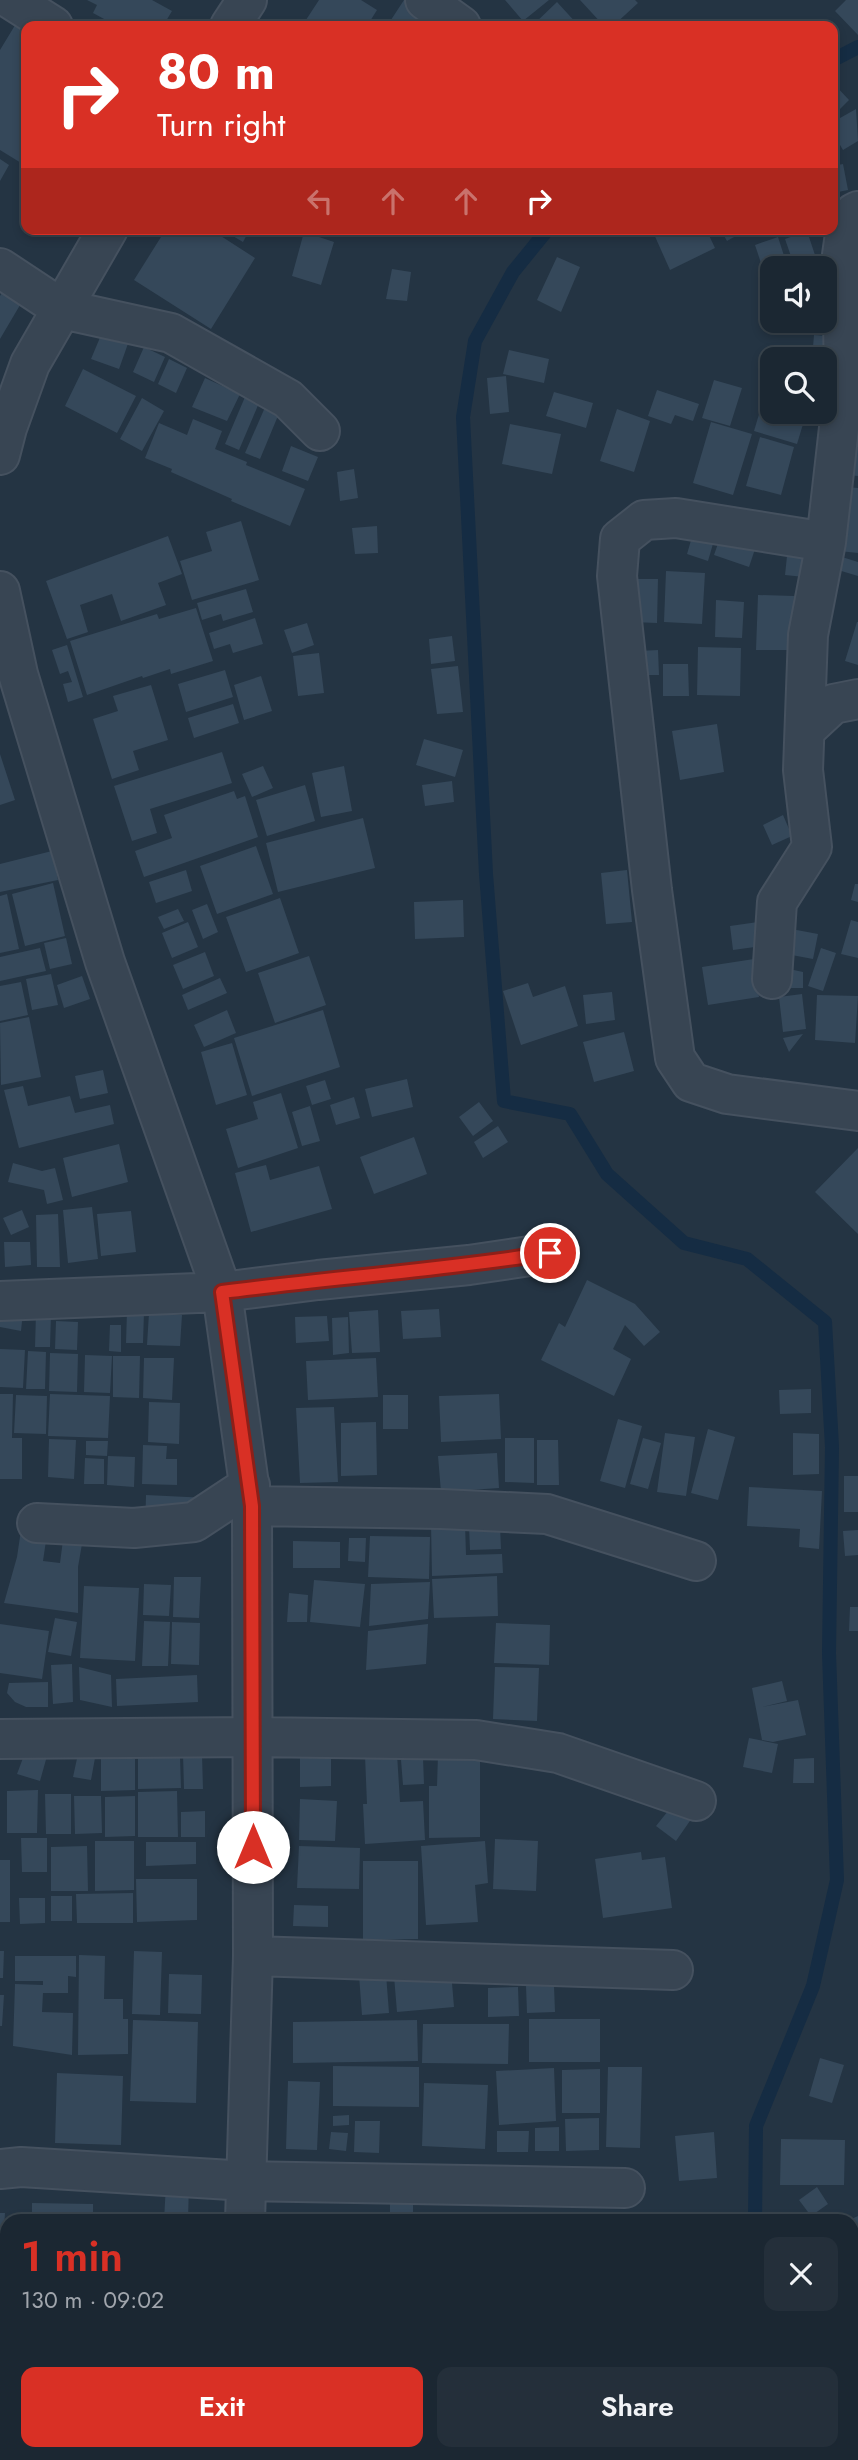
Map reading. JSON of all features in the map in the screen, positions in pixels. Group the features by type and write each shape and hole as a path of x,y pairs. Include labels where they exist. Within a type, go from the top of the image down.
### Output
{"street":[{"path":"12,0 45,21"},
{"path":"233,21 247,0"},
{"path":"425,0 454,21"},
{"path":"772,979 777,902 812,847 803,770 808,635 826,542 844,384 842,255 845,227 858,211"},
{"path":"0,455 30,364 105,235"},
{"path":"0,268 62,309 171,334 288,399 320,432"},
{"path":"826,542 676,517 644,520 620,539 617,576 652,890 675,1058 691,1082 727,1094 858,1111"},
{"path":"0,591 18,674 105,962 222,1292 251,1496 253,1956 246,2214"},
{"path":"806,730 833,704 858,699"},
{"path":"0,1301 222,1292 468,1265 550,1253"},
{"path":"37,1523 134,1528 194,1522 251,1496 547,1514 696,1561"},
{"path":"0,1739 254,1737 476,1740 558,1754 696,1801"},
{"path":"253,1956 673,1970"},
{"path":"0,2169 21,2167 247,2181 625,2188"}],"building":[{"path":"87,0 152,0 172,11 166,21 108,21 93,13 97,5"},
{"path":"319,0 361,0 377,10 370,21 305,21"},
{"path":"404,0 429,16 426,21 390,21"},
{"path":"505,0 549,0 523,21"},
{"path":"580,0 635,0 638,3 618,21 599,21"},
{"path":"846,0 858,0 858,35 835,11"},
{"path":"557,2 574,21 537,21"},
{"path":"20,17 23,21 21,163 0,150 0,50"},
{"path":"838,88 849,100 838,111"},
{"path":"856,109 858,141 843,150 838,142 838,119"},
{"path":"0,159 9,165 0,181"},
{"path":"843,164 848,190 838,192 838,165"},
{"path":"162,235 219,235 255,258 211,329 134,280"},
{"path":"231,235 247,235 243,242"},
{"path":"303,235 313,235 334,242 321,285 292,276"},
{"path":"654,235 709,235 715,248 670,270"},
{"path":"724,235 738,235 727,241"},
{"path":"808,235 815,256 791,256 785,239"},
{"path":"778,237 784,256 760,256 760,260 755,245"},
{"path":"557,257 580,267 561,312 537,300"},
{"path":"392,269 411,272 407,301 386,299"},
{"path":"4,289 23,300 0,339 0,296"},
{"path":"104,328 130,338 119,369 91,359"},
{"path":"814,335 839,337 837,364 837,347 813,347"},
{"path":"144,347 165,357 154,382 133,372"},
{"path":"509,350 549,359 544,383 503,374"},
{"path":"169,359 187,368 176,393 158,384"},
{"path":"83,369 136,396 117,433 65,406"},
{"path":"506,376 509,412 490,414 487,378"},
{"path":"205,378 240,394 227,421 192,407"},
{"path":"714,380 742,388 730,426 702,418"},
{"path":"657,390 699,404 693,421 675,415 671,424 648,416"},
{"path":"554,392 593,403 586,428 546,416"},
{"path":"245,397 259,403 239,450 225,444"},
{"path":"142,398 164,411 142,451 120,439"},
{"path":"266,405 280,411 260,459 245,453"},
{"path":"617,409 650,421 634,472 600,461"},
{"path":"760,411 760,424 803,424 797,444 754,431"},
{"path":"193,419 222,431 215,449 305,489 290,526 231,501 232,499 145,458 159,423 187,435"},
{"path":"711,422 752,434 733,495 693,483"},
{"path":"510,424 561,434 552,474 502,464"},
{"path":"760,437 794,447 781,495 746,486"},
{"path":"291,446 318,457 308,481 282,471"},
{"path":"853,447 858,448 858,476 848,475"},
{"path":"354,469 358,498 340,501 337,472"},
{"path":"847,487 858,488 858,553 839,551"},
{"path":"241,521 259,580 192,600 180,561 212,551 206,532"},
{"path":"377,526 378,553 355,554 352,528"},
{"path":"694,530 715,537 708,561 687,554"},
{"path":"722,532 757,543 749,567 714,555"},
{"path":"168,536 182,574 158,583 166,605 121,621 112,594 80,605 88,632 67,639 46,581"},
{"path":"787,556 806,557 804,577 785,575"},
{"path":"842,557 858,562 858,576 838,570"},
{"path":"666,571 705,573 702,624 664,622"},
{"path":"632,579 658,579 657,623 632,622"},
{"path":"246,589 253,612 223,621 221,614 202,620 197,603"},
{"path":"758,595 794,596 792,650 756,650"},
{"path":"716,600 744,602 742,638 715,637"},
{"path":"196,608 213,661 171,674 170,669 143,678 142,676 87,695 70,641 157,614 159,619"},
{"path":"255,618 263,644 233,653 230,644 214,649 209,633"},
{"path":"858,622 858,665 845,661"},
{"path":"307,623 314,645 292,653 284,630"},
{"path":"452,636 455,661 431,664 429,639"},
{"path":"67,645 83,697 68,702 63,684 72,682 68,671 60,674 52,650"},
{"path":"698,647 741,648 740,696 697,695"},
{"path":"658,650 659,675 641,675 639,651"},
{"path":"319,653 324,693 298,696 293,656"},
{"path":"663,664 688,664 689,696 663,696"},
{"path":"458,666 463,712 437,714 431,669"},
{"path":"225,670 233,697 186,712 178,684"},
{"path":"261,676 272,711 244,720 234,685"},
{"path":"151,685 168,740 133,751 139,770 112,779 93,719 118,711 113,696"},
{"path":"233,704 239,723 194,738 188,718"},
{"path":"717,724 724,772 680,780 672,731"},
{"path":"424,739 463,750 455,777 416,765"},
{"path":"222,752 232,783 150,809 157,833 132,841 114,786"},
{"path":"0,754 15,800 0,805"},
{"path":"263,766 273,788 252,797 242,774"},
{"path":"344,766 352,811 321,817 312,773"},
{"path":"452,781 454,802 425,806 422,785"},
{"path":"305,785 315,821 267,836 256,800"},
{"path":"234,791 237,799 245,796 258,837 144,877 135,851 172,838 164,815"},
{"path":"783,815 792,836 772,845 763,825"},
{"path":"363,818 375,868 278,892 266,843"},
{"path":"256,846 273,894 217,914 200,866"},
{"path":"52,851 58,880 0,892 0,864"},
{"path":"186,870 192,891 156,903 149,882"},
{"path":"627,870 632,922 606,924 601,873"},
{"path":"53,883 65,936 25,946 12,894"},
{"path":"855,884 858,884 858,902 851,900"},
{"path":"7,894 19,949 0,953 0,896"},
{"path":"280,898 299,953 246,972 226,917"},
{"path":"463,900 464,937 415,939 414,902"},
{"path":"207,904 218,932 203,939 192,910"},
{"path":"178,909 184,921 164,929 158,917"},
{"path":"851,920 858,922 858,958 841,954"},
{"path":"188,922 198,947 172,958 162,933"},
{"path":"758,922 762,946 733,950 730,926"},
{"path":"786,928 818,934 813,959 781,953"},
{"path":"66,938 72,964 50,969 44,943"},
{"path":"40,948 46,971 0,981 0,957"},
{"path":"821,948 836,953 823,991 808,986"},
{"path":"205,952 214,976 183,989 173,965"},
{"path":"309,956 326,1005 275,1023 258,973"},
{"path":"754,959 759,997 708,1005 702,967"},
{"path":"780,967 803,972 803,988 779,988"},
{"path":"51,974 58,1005 32,1010 26,979"},
{"path":"82,976 90,999 64,1008 57,985"},
{"path":"220,978 227,993 188,1010 182,995"},
{"path":"21,982 28,1015 0,1021 0,986"},
{"path":"528,983 533,997 565,986 578,1026 521,1045 503,991"},
{"path":"612,992 615,1020 586,1024 583,995"},
{"path":"802,994 806,1029 783,1032 779,997"},
{"path":"817,995 858,996 855,1043 815,1040"},
{"path":"227,1010 236,1033 204,1047 194,1025"},
{"path":"323,1010 340,1067 252,1096 234,1038"},
{"path":"29,1017 41,1077 1,1085 0,1023"},
{"path":"624,1032 634,1071 594,1082 583,1042"},
{"path":"803,1034 789,1052 783,1038"},
{"path":"232,1043 247,1095 216,1105 201,1052"},
{"path":"103,1070 108,1093 80,1099 75,1076"},
{"path":"407,1079 413,1107 372,1117 365,1089"},
{"path":"325,1080 331,1099 312,1105 306,1086"},
{"path":"23,1086 28,1106 70,1096 75,1113 110,1105 114,1124 19,1148 4,1090"},
{"path":"281,1093 298,1148 238,1168 226,1129 258,1119 253,1102"},
{"path":"354,1097 360,1118 336,1125 330,1105"},
{"path":"479,1102 493,1121 473,1136 459,1117"},
{"path":"310,1106 320,1141 302,1146 292,1112"},
{"path":"498,1126 508,1142 483,1158 474,1142"},
{"path":"414,1137 427,1174 374,1194 360,1157"},
{"path":"119,1144 128,1182 72,1197 63,1158"},
{"path":"858,1148 858,1234 815,1192"},
{"path":"13,1163 42,1171 55,1168 63,1200 47,1204 44,1190 8,1182"},
{"path":"266,1165 270,1180 319,1166 332,1209 251,1232 235,1173"},
{"path":"92,1207 98,1259 68,1263 63,1210"},
{"path":"22,1210 29,1227 11,1235 3,1218"},
{"path":"131,1211 136,1252 101,1256 97,1214"},
{"path":"58,1214 60,1267 37,1267 36,1215"},
{"path":"4,1242 30,1242 31,1265 5,1267"},
{"path":"587,1280 635,1304 660,1332 644,1346 625,1325 613,1349 631,1359 614,1396 541,1360 559,1323 565,1327"},
{"path":"0,1309 23,1312 21,1331 0,1327"},
{"path":"439,1309 441,1337 403,1339 401,1311"},
{"path":"378,1310 380,1352 352,1353 349,1312"},
{"path":"127,1311 144,1312 143,1343 126,1343"},
{"path":"36,1313 51,1314 50,1347 35,1347"},
{"path":"149,1313 182,1315 180,1346 147,1345"},
{"path":"327,1316 329,1341 296,1343 295,1317"},
{"path":"348,1317 349,1353 333,1355 332,1318"},
{"path":"56,1321 78,1322 77,1350 55,1349"},
{"path":"110,1325 121,1325 121,1352 109,1351"},
{"path":"0,1349 25,1350 23,1388 0,1387"},
{"path":"28,1351 46,1352 45,1389 26,1389"},
{"path":"50,1353 78,1354 77,1392 49,1391"},
{"path":"85,1355 112,1356 110,1393 84,1392"},
{"path":"113,1356 140,1356 139,1398 113,1397"},
{"path":"144,1358 174,1358 172,1400 143,1398"},
{"path":"376,1358 378,1397 308,1400 306,1361"},
{"path":"811,1389 811,1413 780,1414 779,1390"},
{"path":"0,1394 13,1394 12,1438 22,1438 22,1479 0,1479"},
{"path":"50,1394 110,1396 108,1438 48,1436"},
{"path":"499,1394 501,1439 441,1442 439,1396"},
{"path":"16,1395 47,1396 46,1434 14,1433"},
{"path":"383,1395 408,1395 408,1429 383,1429"},
{"path":"149,1402 180,1403 179,1444 148,1442"},
{"path":"334,1407 338,1482 300,1483 296,1408"},
{"path":"618,1419 642,1426 625,1488 600,1481"},
{"path":"376,1422 377,1475 341,1476 341,1423"},
{"path":"708,1429 735,1437 718,1500 691,1493"},
{"path":"665,1433 695,1437 686,1496 657,1492"},
{"path":"793,1433 819,1434 819,1474 793,1475"},
{"path":"505,1438 534,1438 534,1483 505,1482"},
{"path":"643,1438 661,1443 648,1489 630,1484"},
{"path":"49,1439 76,1440 74,1479 48,1477"},
{"path":"537,1440 558,1440 559,1485 537,1485"},
{"path":"86,1441 108,1441 107,1456 86,1455"},
{"path":"143,1445 167,1446 166,1459 177,1459 177,1485 142,1484"},
{"path":"497,1453 499,1488 441,1492 438,1456"},
{"path":"108,1456 135,1457 134,1487 107,1485"},
{"path":"85,1458 104,1459 104,1484 84,1484"},
{"path":"844,1476 858,1476 858,1512 844,1512"},
{"path":"749,1487 822,1491 819,1549 799,1547 800,1529 747,1526"},
{"path":"146,1495 208,1498 206,1537 145,1534"},
{"path":"465,1523 466,1555 502,1554 503,1573 432,1576 431,1524"},
{"path":"500,1526 501,1549 470,1550 469,1527"},
{"path":"21,1530 47,1534 43,1561 60,1563 63,1540 82,1544 78,1567 78,1613 4,1603 17,1557"},
{"path":"858,1530 858,1555 845,1556 843,1531"},
{"path":"370,1536 430,1537 429,1579 368,1577"},
{"path":"349,1538 366,1538 365,1562 348,1561"},
{"path":"293,1541 340,1542 340,1568 293,1568"},
{"path":"497,1576 498,1616 434,1618 432,1579"},
{"path":"174,1577 201,1577 199,1618 173,1617"},
{"path":"314,1580 365,1584 360,1627 310,1622"},
{"path":"430,1582 428,1619 369,1626 371,1584"},
{"path":"144,1584 171,1585 169,1616 143,1615"},
{"path":"84,1586 139,1588 135,1661 80,1658"},
{"path":"289,1593 308,1595 307,1622 287,1622"},
{"path":"850,1607 858,1607 858,1631 849,1631"},
{"path":"55,1618 77,1622 71,1656 48,1652"},
{"path":"144,1621 170,1622 168,1666 142,1666"},
{"path":"172,1622 200,1623 199,1665 171,1664"},
{"path":"496,1623 550,1625 549,1665 494,1663"},
{"path":"0,1624 49,1631 42,1679 0,1673"},
{"path":"428,1624 426,1664 366,1670 368,1631"},
{"path":"72,1664 73,1702 53,1704 51,1665"},
{"path":"79,1667 111,1675 112,1707 80,1700"},
{"path":"495,1667 539,1668 537,1721 493,1719"},
{"path":"197,1675 198,1702 117,1706 116,1679"},
{"path":"782,1681 787,1701 762,1707 798,1700 806,1735 773,1742 762,1740 752,1688"},
{"path":"48,1682 48,1707 26,1707 15,1702 7,1693 9,1683"},
{"path":"749,1738 778,1744 772,1773 743,1767"},
{"path":"26,1750 47,1756 40,1781 17,1774"},
{"path":"78,1754 95,1758 91,1780 73,1777"},
{"path":"183,1754 202,1754 203,1789 184,1789"},
{"path":"397,1754 400,1802 423,1801 425,1840 365,1844 365,1756"},
{"path":"438,1755 480,1755 480,1837 429,1838 429,1786 437,1786"},
{"path":"138,1757 180,1757 181,1788 138,1789"},
{"path":"331,1757 331,1786 300,1787 300,1758"},
{"path":"423,1758 424,1784 403,1785 401,1760"},
{"path":"814,1758 814,1783 793,1783 794,1759"},
{"path":"101,1759 135,1759 135,1790 101,1791"},
{"path":"38,1790 37,1833 7,1833 7,1791"},
{"path":"177,1791 178,1837 138,1837 138,1792"},
{"path":"45,1794 71,1794 71,1834 46,1834"},
{"path":"74,1796 101,1796 102,1833 75,1834"},
{"path":"135,1796 135,1836 105,1837 105,1797"},
{"path":"300,1799 337,1801 335,1841 299,1840"},
{"path":"676,1801 694,1815 676,1841 656,1826"},
{"path":"205,1811 205,1837 181,1837 181,1812"},
{"path":"21,1838 47,1838 47,1872 22,1872"},
{"path":"495,1839 538,1841 536,1891 493,1889"},
{"path":"95,1841 134,1841 134,1890 95,1891"},
{"path":"485,1841 488,1883 475,1885 478,1922 426,1925 421,1846"},
{"path":"146,1842 196,1842 196,1864 146,1866"},
{"path":"87,1846 88,1891 51,1891 51,1847"},
{"path":"299,1846 360,1848 359,1889 297,1888"},
{"path":"641,1852 642,1860 665,1857 672,1908 603,1918 595,1859"},
{"path":"0,1860 10,1860 10,1922 0,1922"},
{"path":"363,1861 418,1861 418,1939 363,1940"},
{"path":"136,1879 197,1879 197,1920 137,1922"},
{"path":"133,1893 133,1923 77,1923 76,1894"},
{"path":"51,1896 72,1896 72,1921 51,1921"},
{"path":"19,1898 45,1898 45,1923 20,1924"},
{"path":"294,1905 328,1906 328,1927 293,1926"},
{"path":"0,1951 4,1951 3,1978 0,1978"},
{"path":"134,1951 162,1952 160,2015 132,2014"},
{"path":"79,1955 105,1956 104,1999 123,1999 123,2019 128,2019 128,2054 78,2055"},
{"path":"15,1956 76,1956 76,1977 68,1976 68,1993 43,1993 42,2012 73,2013 72,2055 13,2046 15,1984 43,1985 43,1981 15,1981"},
{"path":"451,1971 454,2007 397,2012 394,1976"},
{"path":"169,1974 202,1975 201,2014 168,2013"},
{"path":"386,1974 389,2013 362,2015 359,1975"},
{"path":"526,1986 554,1986 555,2012 527,2013"},
{"path":"518,1987 519,2016 488,2017 488,1988"},
{"path":"0,1995 4,1995 2,2026 0,2026"},
{"path":"529,2019 600,2019 600,2062 529,2062"},
{"path":"133,2020 198,2022 196,2103 130,2101"},
{"path":"417,2020 418,2061 293,2063 293,2022"},
{"path":"423,2024 509,2024 508,2064 422,2063"},
{"path":"820,2058 844,2065 832,2103 809,2096"},
{"path":"333,2066 419,2067 419,2107 333,2106"},
{"path":"608,2067 642,2067 640,2148 606,2147"},
{"path":"554,2068 556,2121 499,2125 496,2071"},
{"path":"600,2069 600,2113 562,2113 562,2070"},
{"path":"57,2073 123,2076 121,2145 55,2143"},
{"path":"288,2081 320,2082 317,2150 286,2149"},
{"path":"424,2083 488,2085 485,2149 422,2146"},
{"path":"349,2115 349,2125 333,2126 333,2116"},
{"path":"599,2118 599,2150 566,2151 565,2119"},
{"path":"355,2121 380,2121 379,2153 354,2152"},
{"path":"559,2127 559,2151 535,2151 535,2128"},
{"path":"497,2131 529,2131 528,2152 497,2152"},
{"path":"331,2132 348,2133 346,2151 329,2149"},
{"path":"714,2132 717,2178 679,2181 675,2136"},
{"path":"781,2139 845,2140 844,2185 780,2185"},
{"path":"166,2183 189,2183 188,2214 164,2214"},
{"path":"817,2187 828,2204 810,2214 799,2200"},
{"path":"390,2202 413,2202 413,2214 390,2214"},
{"path":"32,2203 93,2204 93,2214 32,2214"},
{"path":"382,2212 382,2214 353,2214"}],"waterway":[{"path":"838,57 858,47"},
{"path":"543,235 513,272 475,341 463,417 486,874 504,1101 570,1114 607,1174 684,1243 747,1259 825,1322 832,1447 829,1653 837,1880 813,1986 756,2126 755,2214"}],"route":[{"path":"253,1847 252,1506 222,1292 468,1265 550,1253"}]}
